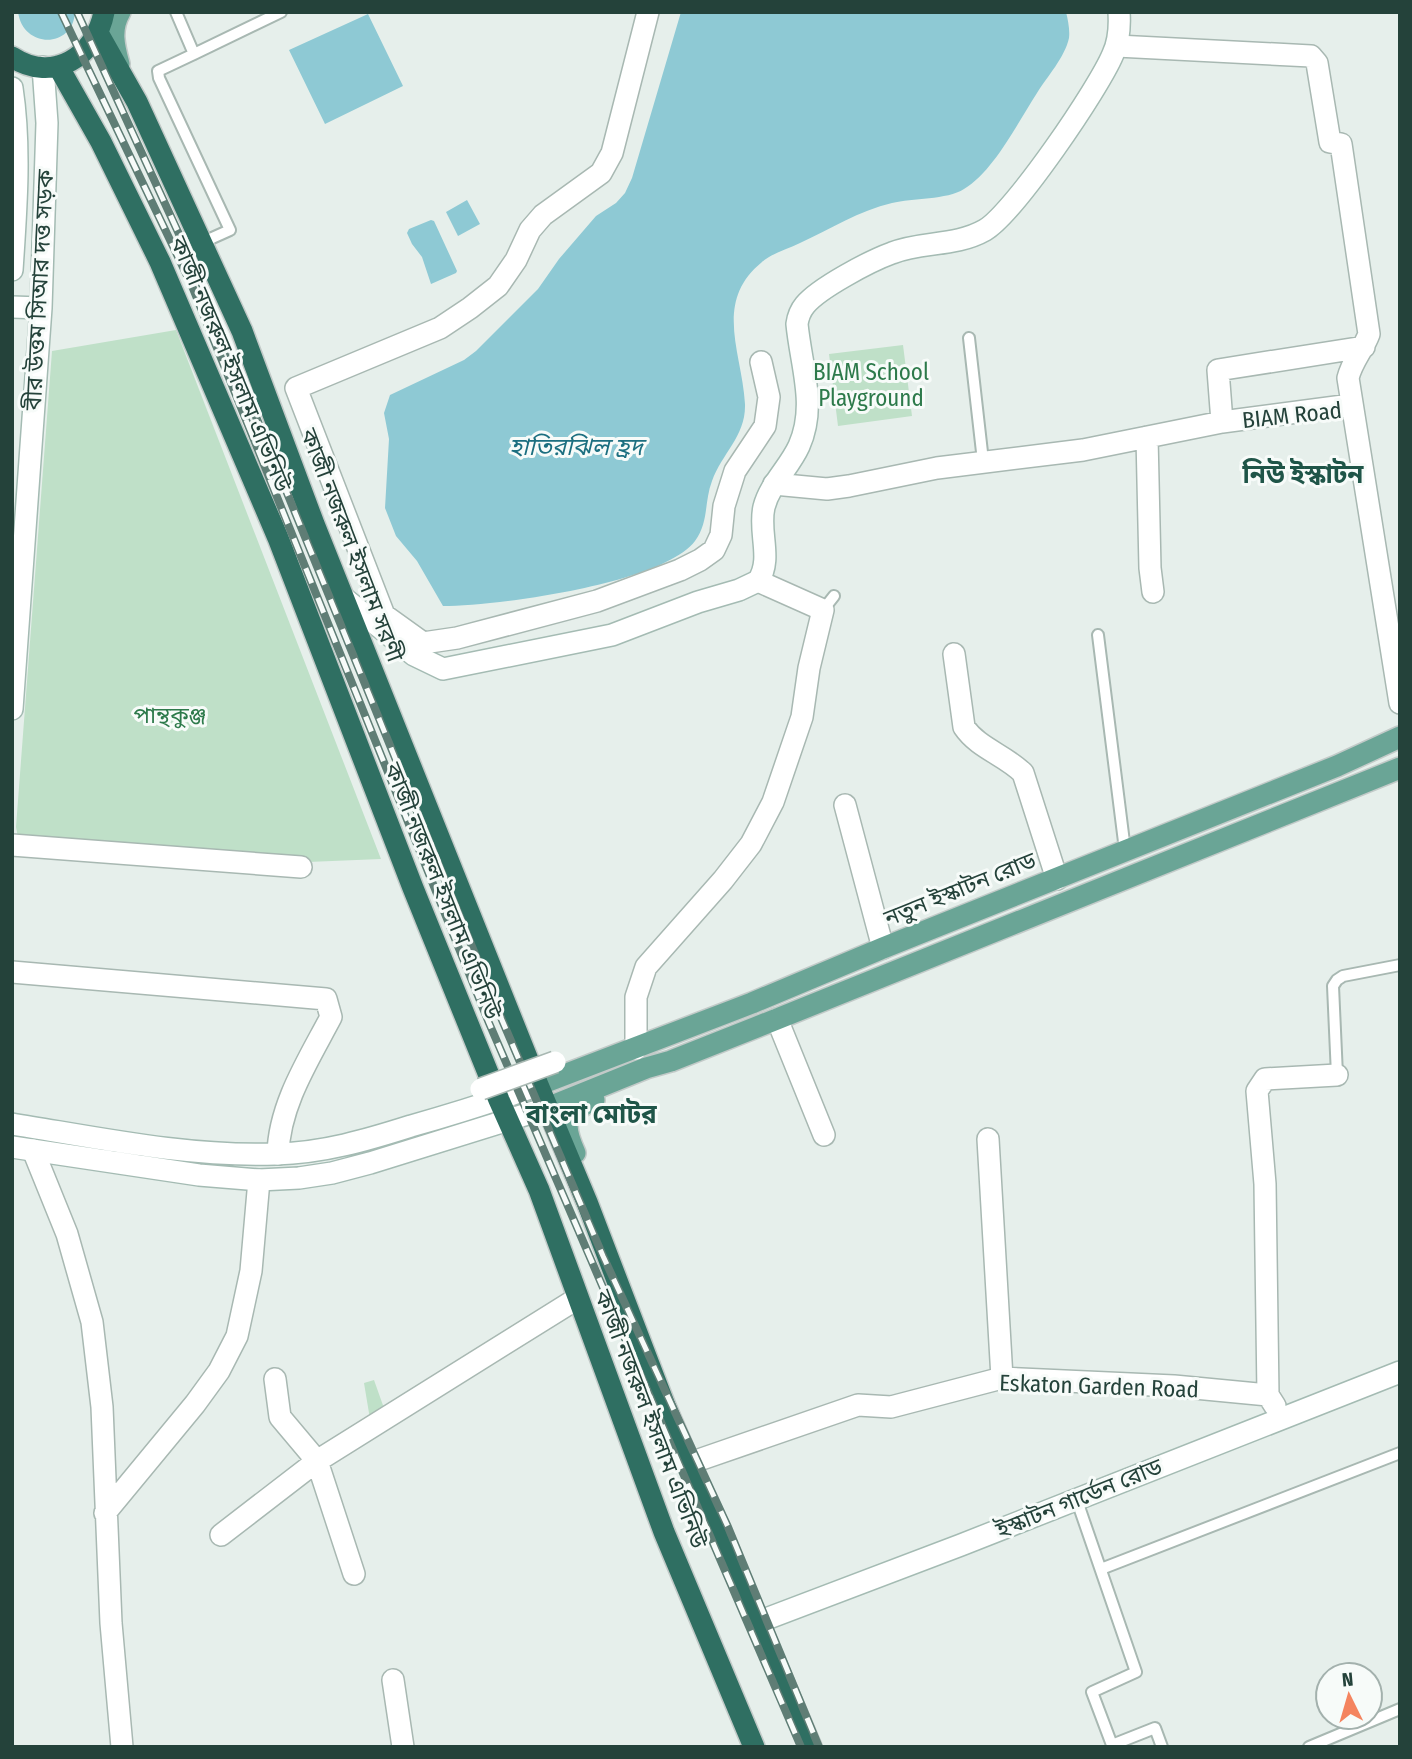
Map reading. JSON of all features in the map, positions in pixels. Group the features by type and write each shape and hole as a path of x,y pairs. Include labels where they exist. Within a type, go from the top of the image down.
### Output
{"highway":[{"name":"কাজী নজরুল ইসলাম সরণী","path":"101,23 242,331 314,524 538,1086"},
{"path":"12,57 30,65 50,66 73,61 85,52 101,23"},
{"name":"কাজী নজরুল ইসলাম এভিনিউ","path":"50,66 101,142 160,262 267,513 490,1094 508,1121 539,1190 664,1532 750,1745"},
{"name":"কাজী নজরুল ইসলাম এভিনিউ","path":"538,1086 587,1202 665,1406 811,1747"}],"main road":[{"path":"120,12 114,29 113,43 121,71"},
{"name":"নতুন ইস্কাটন রোড","path":"538,1086 559,1068 636,1049 1337,766 1400,737"},
{"path":"547,1108 768,1023 1393,769"},
{"path":"973,912 984,936"},
{"path":"587,1202 585,1177 566,1133 570,1117 576,1109 655,1073 671,1061"},
{"path":"559,1068 572,1098"}],"street":[{"path":"648,12 612,153 601,173 543,215 530,230 516,260 498,286 440,328 296,388 384,615 423,643 457,638 597,601 700,560 714,550 721,535 729,487 743,456 765,426 769,397 761,362"},
{"path":"345,599 414,655 443,669 612,635 758,581 764,573 765,565 764,508 774,484 798,449 808,418 809,401 797,324 799,314 806,303 843,278 892,252 950,243 974,236 988,228 1018,196 1092,91 1117,46 1119,12"},
{"path":"1117,46 1311,56 1317,63 1330,142 1341,144 1369,334 1364,347 1352,362 1348,378 1351,405"},
{"name":"বীর উত্তম সিআর দত্ত সড়ক","path":"12,709 19,512 41,307 50,66"},
{"name":"বীর উত্তম সিআর দত্ত সড়ক","path":"12,88 16,174 12,270"},
{"path":"13,251 42,259"},
{"path":"12,307 41,307"},
{"path":"1222,422 1218,370 1364,347"},
{"name":"BIAM Road","path":"774,484 827,489 849,486 937,468 1083,450 1222,422 1351,405 1400,703"},
{"path":"1147,437 1153,592"},
{"path":"789,464 792,473 810,487"},
{"path":"636,1049 636,997 646,967 751,844 773,802 802,717 809,668 828,603 758,581"},
{"path":"954,654 964,727 970,736 1023,773 1057,879"},
{"path":"1337,766 1346,790"},
{"path":"845,805 883,948"},
{"path":"1159,838 1169,861"},
{"path":"12,845 301,867"},
{"path":"12,972 326,999 331,1017 295,1087 278,1136 278,1154"},
{"path":"752,1003 768,1023 824,1135"},
{"path":"12,1124 173,1149 229,1154 317,1151 360,1141 559,1068"},
{"path":"1283,1418 1269,1395 1265,1184 1256,1091 1265,1079 1336,1074"},
{"path":"490,1094 538,1086"},
{"path":"22,1149 199,1175 259,1180 299,1178 332,1173 547,1108"},
{"path":"988,1139 1002,1378"},
{"path":"22,1149 67,1234 92,1322 102,1407 111,1623 122,1747"},
{"path":"105,1513 195,1404 219,1371 237,1336 251,1271 259,1180"},
{"path":"221,1535 317,1461 578,1298"},
{"name":"ইস্কাটন গার্ডেন রোড","path":"758,1622 1400,1372"},
{"path":"275,1378 280,1417 317,1461 354,1574"},
{"name":"Eskaton Garden Road","path":"690,1464 858,1405 891,1407 1002,1378 1174,1386 1269,1395"},
{"path":"393,1680 403,1747"}],"lane":[{"path":"176,12 194,54"},
{"path":"201,243 230,230 158,71 281,12"},
{"path":"969,338 984,461"},
{"path":"1098,635 1125,850"},
{"path":"1336,1074 1333,986 1343,976 1400,965"},
{"path":"1101,1569 1400,1453"},
{"path":"1076,1499 1136,1672 1092,1692 1112,1745 1155,1728 1162,1747"},
{"path":"1308,1747 1400,1709"}],"green space":[{"name":"পান্থকুঞ্জ","path":"176,330 381,859 259,864 20,847 16,827 52,351"},
{"name":"BIAM School Playground","path":"903,345 912,416 838,426 829,354"},
{"path":"374,1380 385,1411 370,1419 364,1383"}],"water":[{"path":"18,12 75,12 66,33 48,40 29,33"},
{"name":"হাতিরঝিল হ্রদ","path":"681,12 1066,12 1069,35 1060,60 1005,145 975,181 957,193 892,203 856,215 770,256 747,277 738,294 734,311 736,347 745,404 742,426 716,471 702,527 695,541 677,556 649,569 577,590 501,602 443,606 417,561 396,536 385,508 389,439 384,413 390,395 464,360 476,351 538,289 559,259 596,216 616,203 625,193 632,178"},
{"path":"368,14 403,86 325,124 289,50"},
{"path":"467,200 480,224 458,236 446,212"},
{"path":"434,221 457,271 431,284 422,257 407,233 409,229"}],"railway":[{"path":"61,12 192,286 489,1023 801,1747"},
{"path":"77,12 201,282 502,1020 603,1256 728,1527 819,1747"}],"district":[{"name":"নিউ ইস্কাটন","path":"1303,474"},
{"name":"বাংলা মোটর","path":"591,1114"}]}
